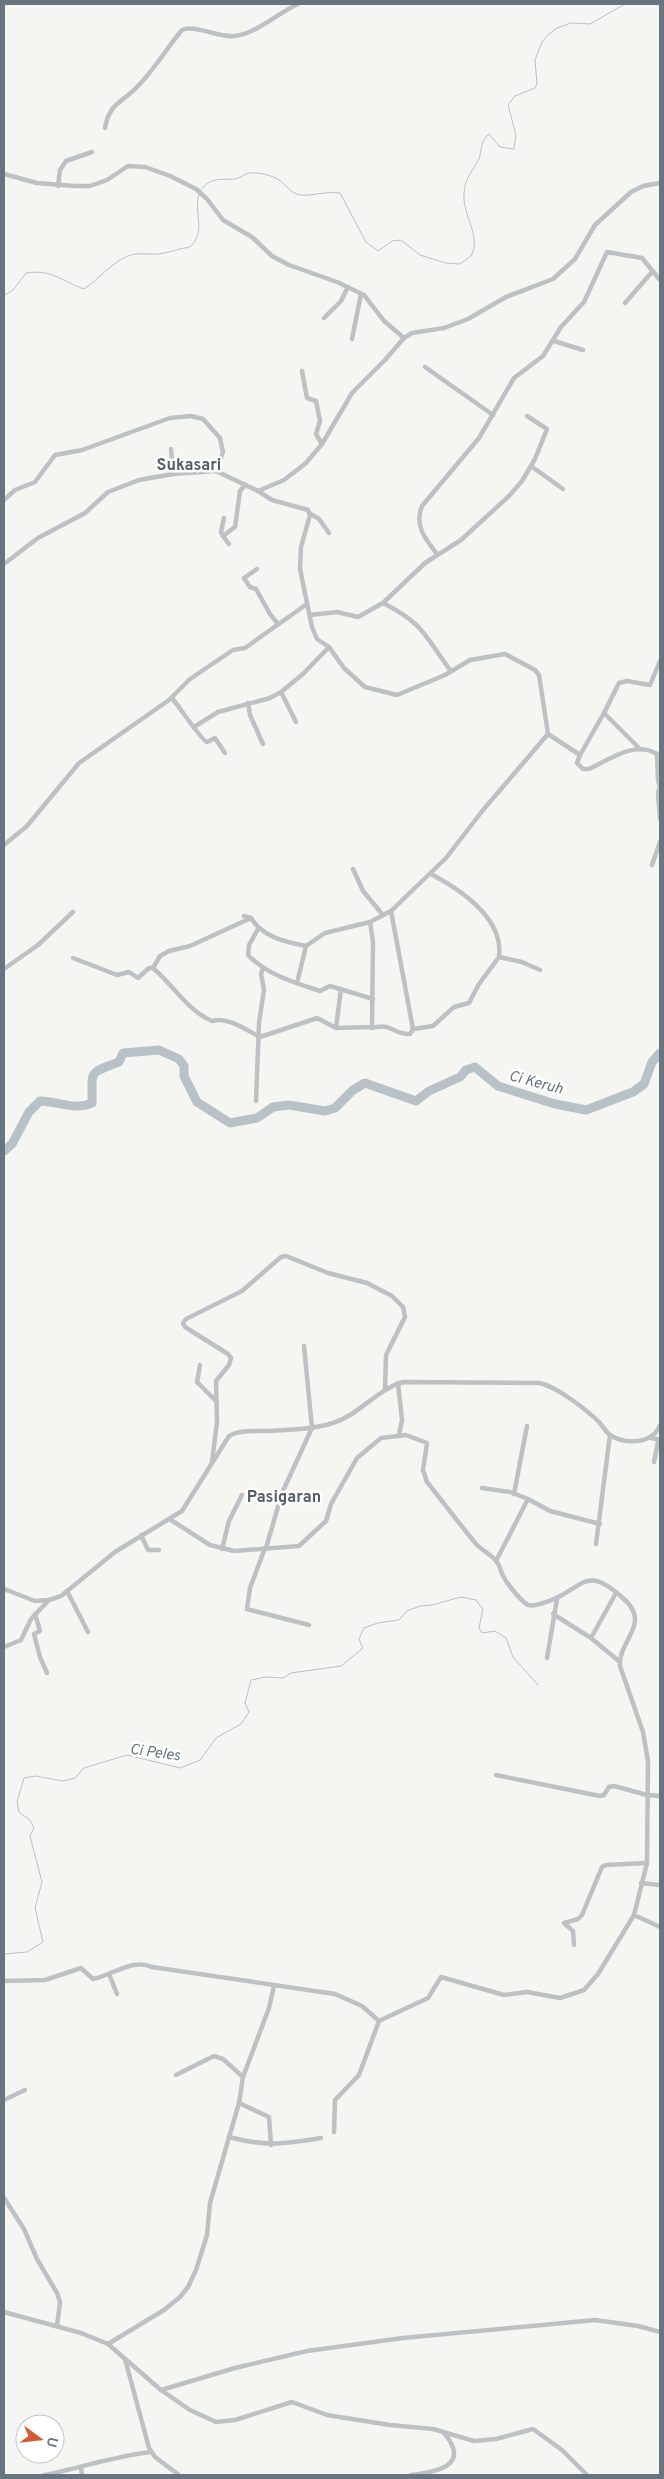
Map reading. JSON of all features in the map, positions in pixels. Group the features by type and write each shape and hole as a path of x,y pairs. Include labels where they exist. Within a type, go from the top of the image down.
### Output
{"street":[{"path":"105,128 108,114 115,105 135,89 182,30 188,28 221,36 235,36 245,33 298,4"},
{"path":"58,186 60,170 66,160 92,152"},
{"path":"4,174 23,181 58,186 90,186 107,180 128,166 156,171 196,189 207,199 223,220 252,237 272,256 296,268 348,287 361,294 384,322 404,338"},
{"path":"258,491 284,480 294,473 322,444 352,393 386,360 404,338 412,334 444,328 468,319 506,297 553,279 574,259 595,225 631,192 643,186 660,183"},
{"path":"438,554 424,539 417,516 422,506 468,452 493,415 514,378 544,356 554,341 560,326 584,302 607,252 642,258 660,280"},
{"path":"625,303 652,272"},
{"path":"324,318 341,301 348,287"},
{"path":"352,339 361,294"},
{"path":"554,341 583,350"},
{"path":"425,367 493,415"},
{"path":"302,371 307,398 316,401 320,421 316,434 322,444"},
{"path":"310,615 338,612 358,617 383,603 438,554 455,544 493,512 522,481 547,429 526,416"},
{"path":"4,500 15,490 35,482 55,455 82,450 170,418 197,417 209,425 220,438 223,446 216,471"},
{"path":"171,449 172,474"},
{"path":"530,466 563,489"},
{"path":"4,564 38,538 85,513 118,487 172,474 216,471 258,491 272,500 306,509 319,519 329,533"},
{"path":"223,536 234,527 240,491 245,485"},
{"path":"297,983 306,946 325,933 370,922 382,914 391,911 431,874 548,734 541,682 535,670 505,654 470,660 397,695 365,687 344,668 329,647 317,639 307,604 300,569 301,547 309,522 309,513"},
{"path":"224,518 221,532 229,544"},
{"path":"257,569 244,578 250,587 256,589 278,624"},
{"path":"383,603 407,615 420,626 450,670"},
{"path":"4,846 27,826 79,763 172,698 190,679 233,650 245,648 307,604"},
{"path":"194,727 218,712 270,698 281,692 303,674 329,647"},
{"path":"660,661 650,684 627,681 620,683 577,763 583,769 588,769 625,752 640,748 646,748 657,754 660,786 658,793 660,819"},
{"path":"281,692 296,722"},
{"path":"172,698 194,727 201,740 207,742 215,738 225,753"},
{"path":"248,703 250,715 263,744"},
{"path":"604,713 640,748"},
{"path":"548,734 580,756"},
{"path":"652,865 660,842"},
{"path":"353,869 363,890 382,914"},
{"path":"413,1029 433,1026 454,1008 469,1003 479,984 499,957 499,939 486,915 464,894 431,874"},
{"path":"153,968 188,1002 199,1016 212,1021 219,1019 239,1026 260,1037 317,1018 336,1028 372,1028 385,1025 402,1034 410,1034 413,1029 391,911"},
{"path":"4,969 44,940 73,912"},
{"path":"244,916 251,918 258,929 274,938 306,946"},
{"path":"72,958 116,974 129,972 140,978 147,970 153,968 160,956 169,951 190,946 251,918"},
{"path":"370,922 373,942 372,1028"},
{"path":"258,929 249,944 248,955 263,968 297,983 320,990 330,986 373,999"},
{"path":"499,957 522,962 540,970"},
{"path":"256,1100 260,1010 264,990 260,974 263,968"},
{"path":"336,1028 341,989"},
{"path":"212,1463 217,1422 216,1378 230,1363 230,1356 185,1327 184,1321 238,1293 283,1256 328,1274 363,1282 392,1296 402,1307 405,1317 386,1355 385,1389"},
{"path":"304,1346 312,1428 280,1500 265,1548 252,1581 247,1609 309,1625"},
{"path":"200,1365 197,1376 199,1386 216,1401"},
{"path":"4,1589 35,1601 61,1596 115,1552 141,1534 171,1520 187,1505 225,1441 234,1433 312,1428 338,1421 385,1389 398,1383 461,1381 544,1384 578,1406 610,1435 642,1441 651,1438 657,1439 654,1462"},
{"path":"398,1383 402,1420 399,1435"},
{"path":"651,1438 660,1425"},
{"path":"514,1494 527,1426"},
{"path":"171,1520 210,1545 222,1549 234,1551 299,1546 326,1521 331,1504 357,1458 381,1438 399,1435 411,1436 426,1442 423,1470 427,1482 476,1544 496,1561 508,1584 527,1604 532,1606 557,1599 581,1581 594,1580 606,1584 633,1608 635,1617 633,1629 620,1662"},
{"path":"596,1544 610,1435"},
{"path":"482,1488 514,1494 550,1511 600,1524"},
{"path":"222,1549 229,1521 242,1495"},
{"path":"257,1497 280,1500"},
{"path":"496,1561 528,1499"},
{"path":"141,1534 147,1549 159,1550"},
{"path":"67,1591 88,1632"},
{"path":"591,1638 616,1594"},
{"path":"547,1658 557,1599"},
{"path":"4,1647 21,1640 35,1614 48,1600"},
{"path":"35,1614 40,1631 34,1634 40,1657 47,1673"},
{"path":"334,2132 334,2100 359,2075 379,2021 428,1998 441,1977 504,1995 527,1992 560,1998 584,1990 598,1974 634,1915 647,1863 648,1761 643,1732 620,1662 591,1638 553,1614"},
{"path":"496,1776 600,1796 604,1796 609,1787 614,1786 647,1795 660,1796"},
{"path":"574,1945 573,1932 564,1923 578,1919 582,1915 602,1867 606,1865 647,1863"},
{"path":"641,1883 660,1885"},
{"path":"634,1915 660,1926"},
{"path":"4,1981 45,1980 81,1968 94,1979 143,1963 152,1967 343,1996 362,2006 379,2021"},
{"path":"109,1974 117,1994"},
{"path":"108,2344 164,2310 188,2287 208,2235 210,2203 239,2103 243,2077 270,2008 274,1986"},
{"path":"176,2075 214,2056 223,2059 243,2077"},
{"path":"4,2100 25,2090"},
{"path":"239,2103 269,2116 271,2145"},
{"path":"229,2138 258,2145 290,2143 321,2138"},
{"path":"4,2198 24,2229 37,2259 57,2293 60,2302 57,2326"},
{"path":"4,2312 57,2326 108,2344 161,2390 190,2410 216,2422 235,2420 292,2402 331,2416 443,2432 474,2440 486,2441 529,2430 536,2430 562,2450 587,2475"},
{"path":"161,2390 235,2368 307,2350 404,2338 595,2320 638,2326 660,2332"},
{"path":"126,2359 151,2452 179,2475"},
{"path":"411,2475 435,2472 449,2464 454,2456 454,2447 443,2432"},
{"path":"44,2475 81,2468 122,2455 151,2452"},
{"path":"81,2468 82,2475"}],"waterway":[{"path":"201,190 212,181 235,179 253,173 265,174 276,178 291,191 301,195 340,193 366,242 378,251 392,241 401,240 420,255 446,263 460,264 471,256 474,248 473,233 464,201 466,183 479,159 484,140 489,134 500,147 514,149 516,135 508,105 515,96 535,88 537,84 535,60 542,42 557,28 571,23 590,24 625,4"},
{"path":"4,296 13,290 26,273 50,274 84,289 118,261 128,256 159,254 190,247 198,234 197,208 199,194"},
{"name":"Ci Keruh","path":"4,1151 12,1144 29,1112 40,1101 73,1106 92,1103 92,1079 94,1075 101,1069 119,1062 123,1053 159,1050 179,1059 184,1066 184,1076 197,1102 230,1123 257,1118 273,1107 289,1105 325,1111 335,1108 353,1090 365,1083 416,1101 429,1091 460,1077 466,1070 475,1067 498,1086 555,1104 586,1110 633,1092 644,1084 652,1062 660,1053"},
{"name":"Ci Peles","path":"4,1954 27,1952 43,1942 35,1908 42,1882 30,1836 34,1828 30,1820 19,1812 17,1802 24,1778 35,1776 63,1781 75,1778 84,1768 127,1755 180,1768 200,1760 216,1738 241,1724 249,1712 245,1703 251,1680 266,1677 283,1678 291,1673 341,1666 363,1648 359,1639 364,1628 378,1623 399,1620 407,1611 420,1606 432,1605 461,1597 476,1600 483,1609 479,1628 482,1633 495,1631 506,1638 513,1657 538,1685"}],"district":[{"name":"Sukasari","path":"189,464"},
{"name":"Pasigaran","path":"284,1496"}]}
